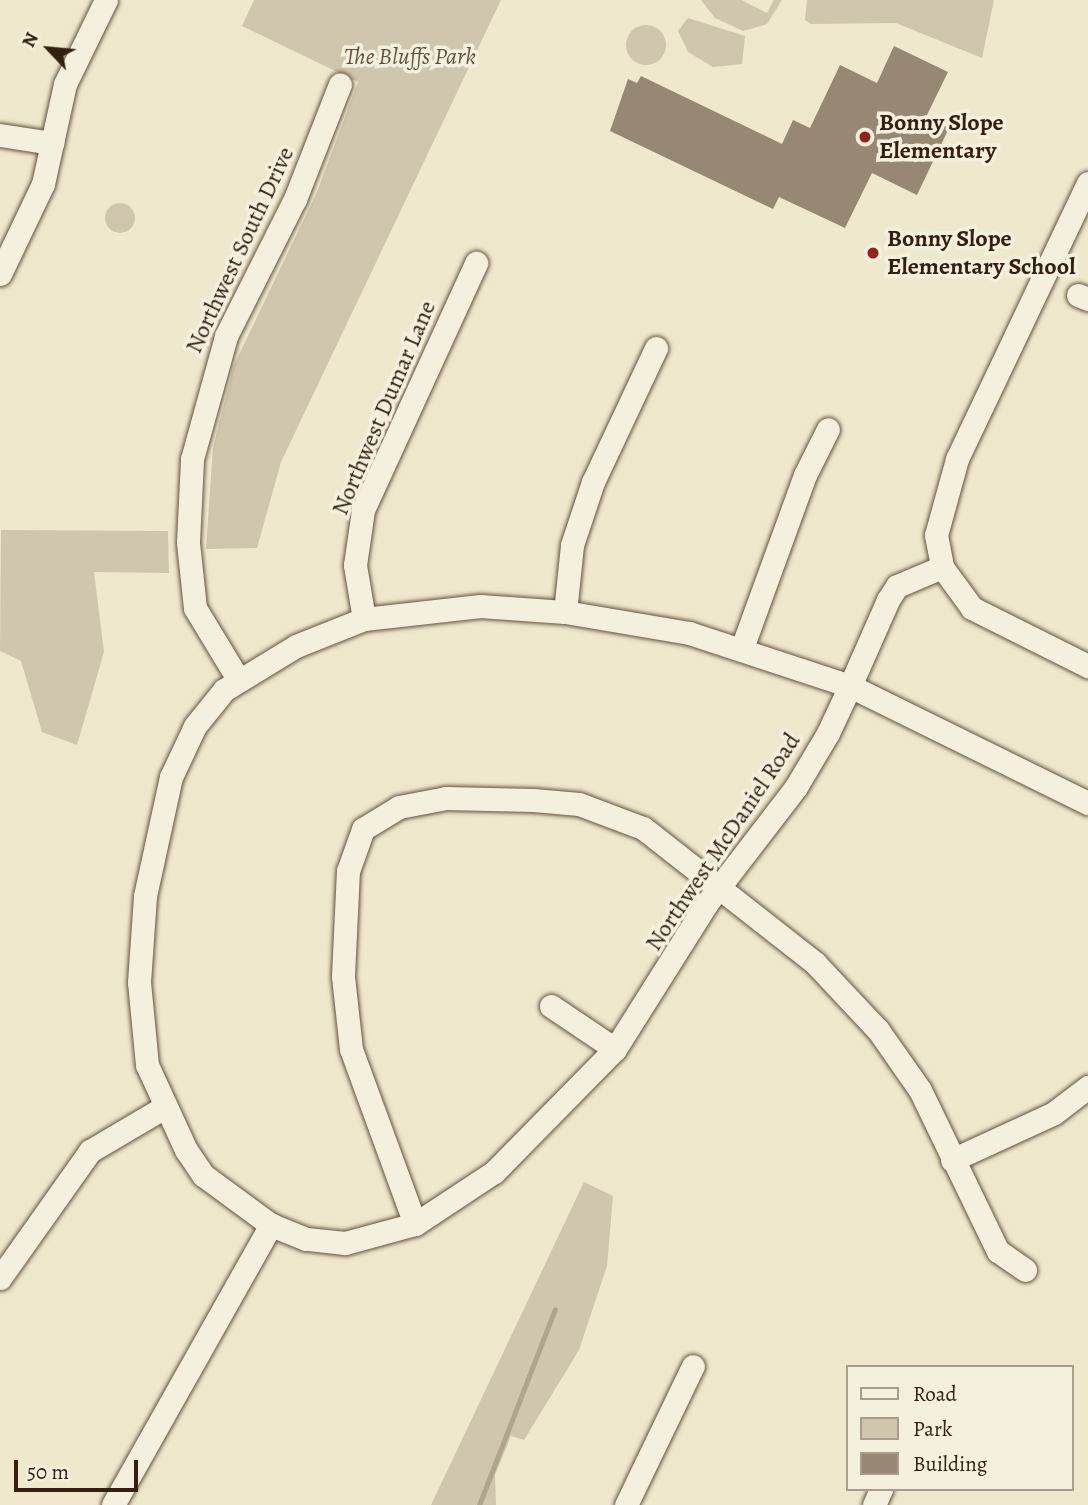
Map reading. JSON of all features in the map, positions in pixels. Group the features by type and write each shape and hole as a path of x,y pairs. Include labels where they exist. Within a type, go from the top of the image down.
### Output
{"street":[{"path":"0,274 43,184 65,84 106,0"},
{"name":"Northwest South Drive","path":"238,679 195,608 188,542 192,459 226,336 295,198 340,84"},
{"path":"0,135 52,143"},
{"path":"1088,183 944,490 936,535 942,567 972,608 1088,666"},
{"name":"Northwest Dumar Lane","path":"364,619 355,565 363,510 476,263"},
{"path":"565,612 572,545 593,482 656,348"},
{"path":"742,648 805,475 828,429"},
{"name":"Northwest McDaniel Road","path":"238,679 182,749 151,860 141,939 141,1027 163,1108 203,1175 271,1225 306,1239 345,1243 415,1224 524,1147 615,1049 721,884 796,787 897,586 942,567"},
{"path":"238,679 296,646 364,619 462,606 565,612 742,648 849,686 1088,803"},
{"path":"415,1224 348,1027 346,897 363,829 400,807 446,798 579,804 643,828 721,884 815,963 878,1030 920,1090 998,1251 1025,1270"},
{"path":"551,1006 615,1049"},
{"path":"952,1160 1054,1114 1088,1087"},
{"path":"0,1278 90,1151 163,1108"},
{"path":"113,1505 271,1225"},
{"path":"626,1505 693,1366"}],"green space":[{"name":"The Bluffs Park","path":"254,0 501,0 281,462 257,548 206,549 213,447 234,365 317,192 358,82 242,26"},
{"path":"701,0 741,0 767,13 774,0 782,0 767,24 743,31 715,18"},
{"path":"807,0 994,0 982,58 896,23 811,24 805,20"},
{"path":"688,18 745,36 742,64 713,67 688,52 678,31"},
{"path":"646,25 654,26 660,31 665,37 665,53 660,59 654,64 646,65 638,64 632,59 627,53 626,45 627,37 632,31 638,26"},
{"path":"120,203 126,204 134,212 134,224 126,232 120,233 114,232 106,224 105,218 106,212 114,204"},
{"path":"1,530 168,531 169,573 94,572 104,652 77,745 42,732 21,661 0,651"},
{"path":"584,1182 613,1196 607,1266 579,1350 524,1440 511,1436 495,1475 496,1505 431,1505"}],"building":[{"name":"Bonny Slope Elementary","path":"894,46 948,72 926,117 949,128 917,195 872,173 845,228 779,197 773,209 610,131 628,79 637,83 641,76 782,144 793,120 810,128 840,65 877,83"}],"waterway":[{"path":"479,1505 555,1309"}],"place":[{"name":"Bonny Slope Elementary","path":"865,137"},
{"name":"Bonny Slope Elementary School","path":"873,253"}]}
